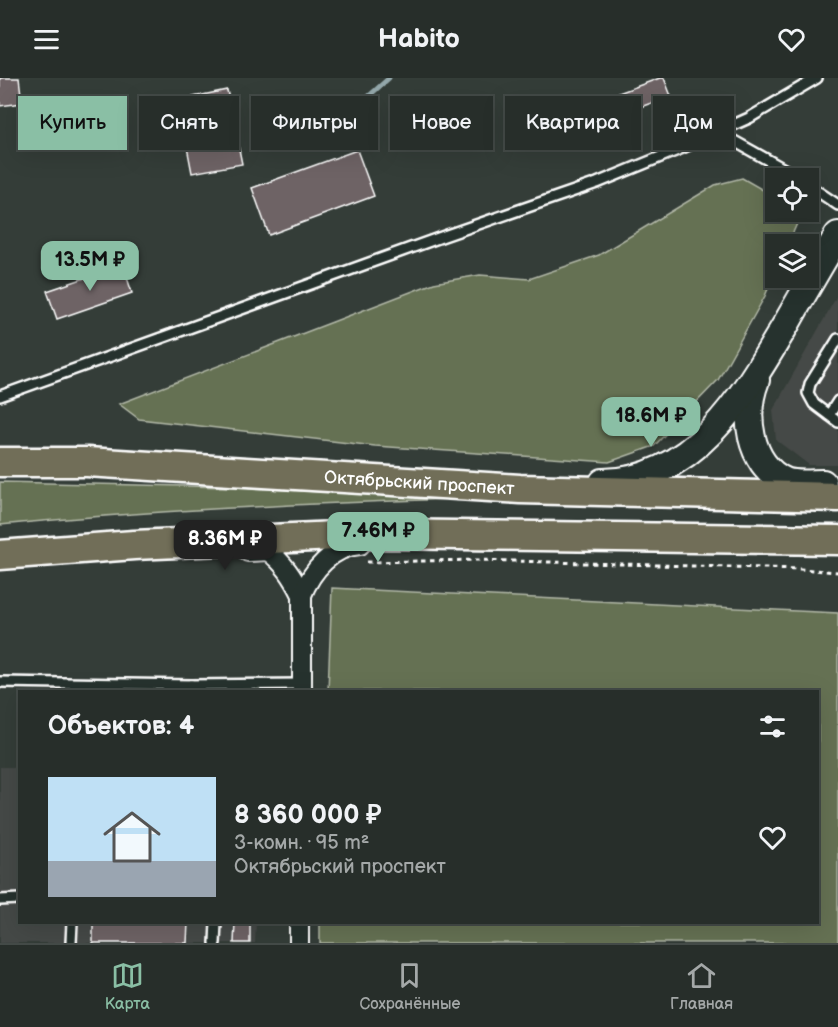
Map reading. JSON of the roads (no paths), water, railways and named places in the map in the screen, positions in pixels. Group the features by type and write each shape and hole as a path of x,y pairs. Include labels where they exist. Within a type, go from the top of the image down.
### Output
{"main road":[{"path":"520,489 558,481 622,481 669,464 697,446 731,409 763,362 838,235"},
{"path":"763,362 752,393 749,411 750,429 759,454 776,475 790,482 838,483"},
{"name":"Октябрьский проспект","path":"0,462 99,463 520,489 838,497"},
{"path":"0,555 155,544 381,534 838,540"}],"street":[{"path":"303,688 302,595 307,583 323,562 344,547 424,545 444,535"},
{"path":"155,544 181,555 268,551 285,566 302,595"},
{"path":"299,924 299,943"}],"lane":[{"path":"734,125 818,78"},
{"path":"734,141 782,168"},
{"path":"0,396 597,183 675,150"},
{"path":"819,192 838,205"},
{"path":"838,339 810,384 808,393 814,404 838,422"},
{"path":"829,415 838,401"},
{"path":"0,682 191,688 303,688"},
{"path":"0,900 18,899"},
{"path":"71,943 72,924"},
{"path":"215,943 216,924"}],"waterway":[{"path":"369,96 389,78"}]}
